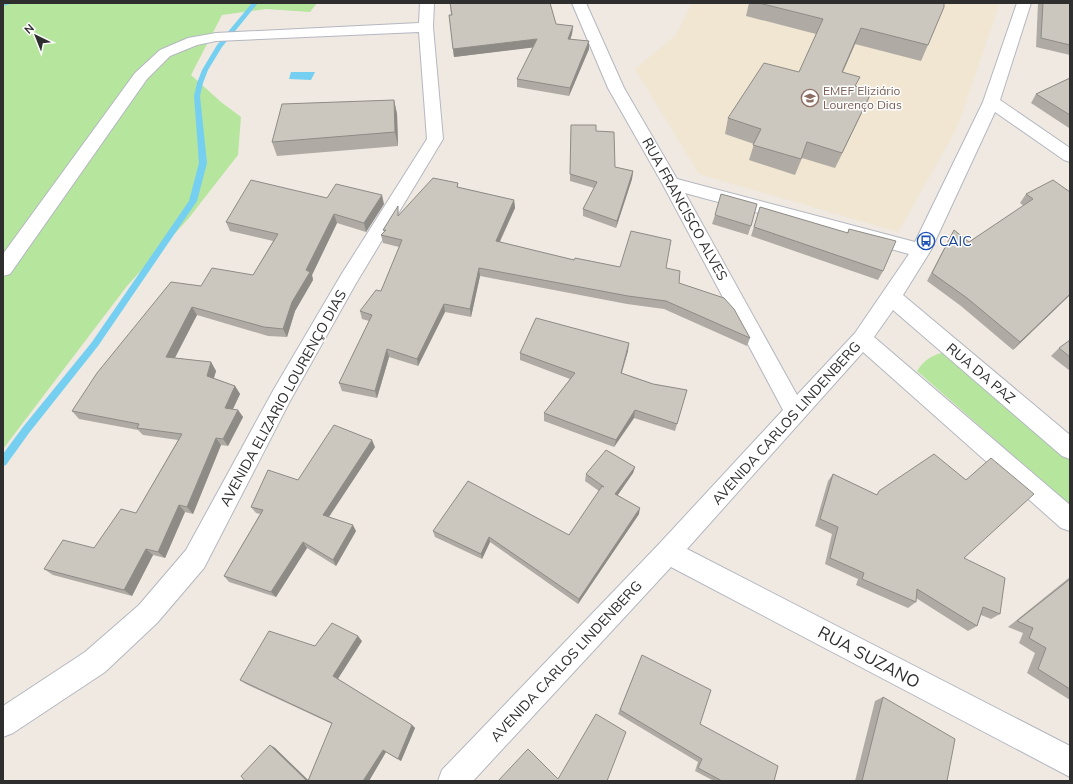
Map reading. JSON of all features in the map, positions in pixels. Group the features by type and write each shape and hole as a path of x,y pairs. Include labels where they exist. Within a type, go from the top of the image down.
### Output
{"street":[{"name":"AVENIDA ELIZARIO LOURENÇO DIAS","path":"3,723 95,662 148,614 195,559 282,395 348,280 435,138 426,27 427,3"},
{"name":"RUA FRANCISCO ALVES","path":"579,3 616,88 672,183 796,413"},
{"name":"AVENIDA CARLOS LINDENBERG","path":"453,781 668,552 796,413 862,338 892,297 921,250 991,102 1024,3"},
{"path":"3,269 141,76 165,53 193,41 216,37 426,27"},
{"path":"991,102 1070,156"},
{"path":"672,183 921,250"},
{"name":"RUA DA PAZ","path":"892,297 1070,449"},
{"path":"862,338 1070,520"},
{"name":"RUA SUZANO","path":"668,552 1070,762"}],"shaded area":[{"name":"EMEF Eliziário Lourenço Dias","path":"692,3 1000,3 957,128 898,232 699,174 635,69 676,35"}],"green space":[{"path":"3,3 317,3 310,12 266,9 222,15 191,75 221,102 241,117 238,155 188,219 127,286 3,449"},
{"path":"946,352 1070,459 1070,505 917,371 929,358"}],"water":[{"path":"291,72 315,72 311,80 289,79"}],"building":[{"path":"450,3 550,3 556,24 573,26 568,39 589,41 570,88 517,79 537,39 453,49 449,15 452,15"},
{"path":"759,3 944,3 944,7 928,45 861,28 842,72 860,77 855,86 872,91 842,153 807,142 801,159 753,145 761,129 728,118 764,63 799,72 823,19"},
{"path":"1043,3 1070,3 1070,45 1041,38"},
{"path":"1070,78 1070,115 1036,94"},
{"path":"394,100 395,132 272,142 282,104"},
{"path":"571,125 596,125 596,131 614,132 615,167 633,171 617,221 583,209 597,182 570,174"},
{"path":"433,178 458,183 457,187 514,200 496,241 574,260 575,258 620,267 631,231 671,240 666,268 680,271 679,283 724,298 734,309 750,338 666,301 628,296 479,268 470,309 444,304 417,359 387,349 375,391 339,383 372,315 360,311 376,290 381,291 402,240 381,235 386,230 383,230 398,206 398,216"},
{"path":"251,180 327,198 336,184 382,195 364,223 334,214 306,270 310,272 292,302 283,329 264,327 192,307 166,357 211,362 207,376 235,386 225,408 238,410 223,439 216,438 187,507 179,505 158,552 146,549 124,590 44,569 63,540 94,548 121,509 136,513 182,434 137,428 139,424 72,411 97,373 171,282 201,286 212,268 253,275 278,234 226,222"},
{"path":"1053,180 1070,192 1070,294 1020,342 967,298 932,273 954,230 969,242 1033,199 1026,194"},
{"path":"721,194 757,204 751,226 715,215"},
{"path":"760,207 848,233 849,229 896,241 883,271 754,227"},
{"path":"536,318 629,343 621,373 653,384 687,390 677,424 635,410 616,440 544,413 575,373 520,353"},
{"path":"1070,340 1070,357 1059,348"},
{"path":"334,425 372,440 323,515 353,525 333,560 303,542 271,592 224,576 263,510 251,507 268,470 298,480"},
{"path":"606,450 635,467 615,494 640,508 579,599 489,537 481,554 433,531 468,481 569,535 602,486 604,487 586,474"},
{"path":"934,454 966,480 991,458 1034,494 964,558 1005,578 1000,614 983,607 977,626 917,589 916,602 862,579 864,573 830,558 838,527 820,519 833,474 877,495 879,491"},
{"path":"1070,579 1070,689 1038,669 1046,648 1029,638 1033,628 1017,621"},
{"path":"332,623 358,636 333,676 412,725 398,759 383,750 363,781 308,781 332,723 240,680 269,631 315,646"},
{"path":"642,655 711,690 700,724 778,766 774,781 722,781 698,768 702,759 620,710"},
{"path":"883,697 955,739 947,781 862,781"},
{"path":"596,714 626,732 607,781 498,781 528,749 558,779"},
{"path":"270,745 307,781 245,781 241,776"}],"waterway":[{"path":"3,4 11,3"},
{"path":"3,462 26,430 95,344 193,201 203,163 197,96 200,83 205,70 220,46 255,3"}],"place":[{"name":"EMEF Eliziário Lourenço Dias","path":"810,98"},
{"name":"CAIC","path":"926,241"}]}
